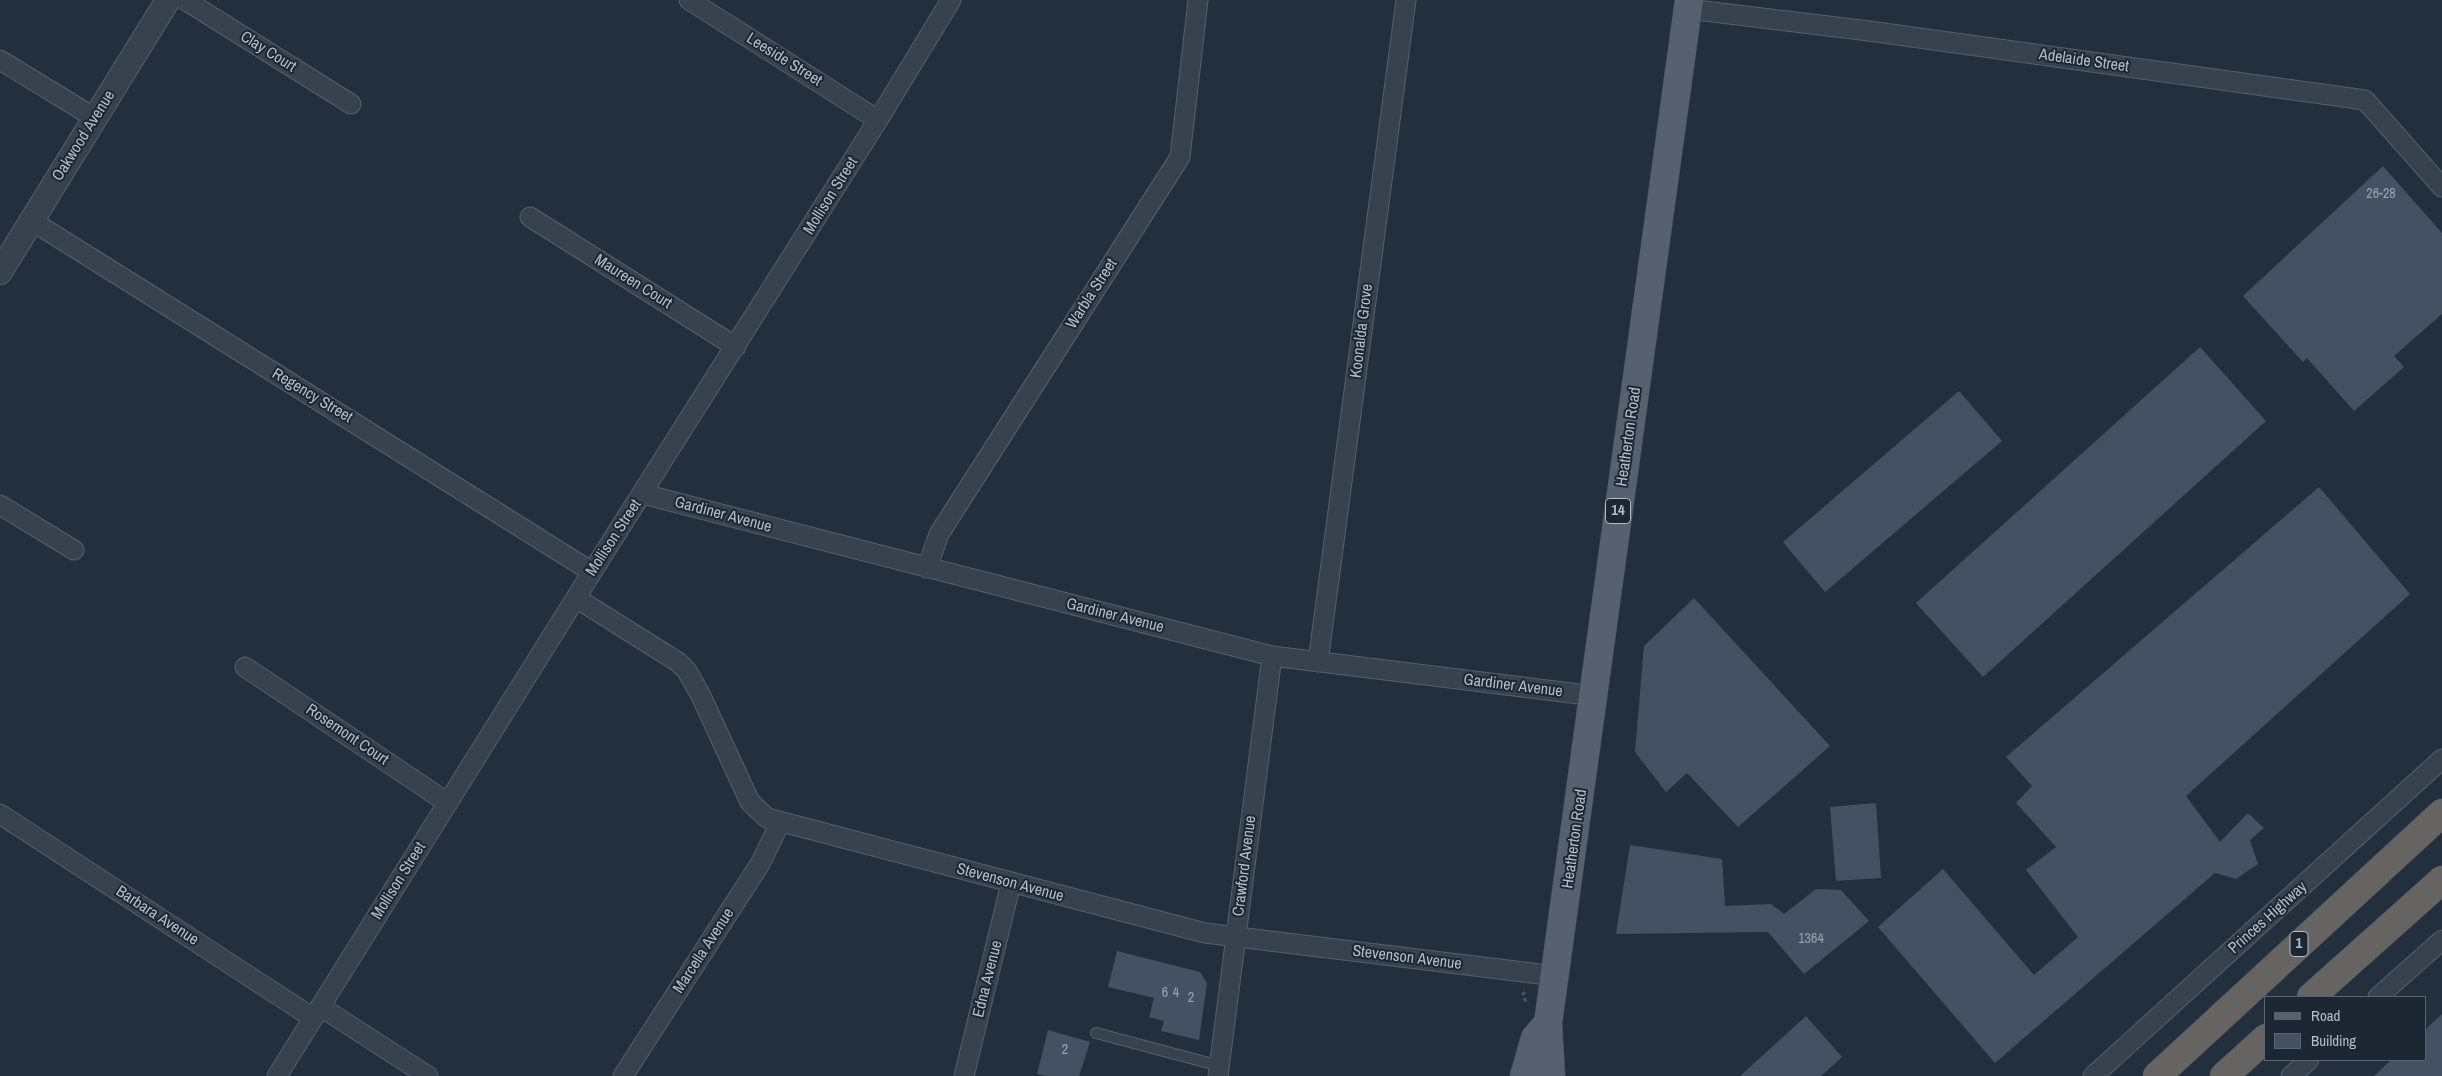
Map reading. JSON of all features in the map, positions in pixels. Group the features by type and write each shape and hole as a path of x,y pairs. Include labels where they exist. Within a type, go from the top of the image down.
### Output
{"highway":[{"name":"1","path":"2157,1076 2442,813"},
{"path":"2312,996 2442,880"},
{"path":"2224,1076 2264,1040"}],"main road":[{"name":"Heatherton Road","path":"1551,1076 1548,1023 1595,696 1688,5"},
{"name":"Heatherton Road","path":"1524,1076 1536,1038 1548,1023"}],"street":[{"name":"Oakwood Avenue","path":"0,272 168,0"},
{"name":"Clay Court","path":"185,0 351,104"},
{"name":"Leeside Street","path":"688,0 878,120"},
{"name":"Mollison Street","path":"277,1076 592,572 736,347 951,0"},
{"name":"Warbla Street","path":"927,568 939,534 1180,157 1198,0"},
{"name":"Koonalda Grove","path":"1318,662 1406,0"},
{"name":"Adelaide Street","path":"1688,5 2365,100 2442,187"},
{"path":"0,60 96,118"},
{"name":"Maureen Court","path":"530,217 736,347"},
{"name":"Regency Street","path":"32,222 592,572"},
{"name":"Gardiner Avenue","path":"643,494 1272,656 1595,696"},
{"path":"0,504 74,550"},
{"name":"Stevenson Avenue","path":"576,598 678,662 687,671 701,696 750,802 761,814 780,822 1205,933 1556,976"},
{"name":"Crawford Avenue","path":"1219,1071 1272,656"},
{"name":"Rosemont Court","path":"245,667 448,802"},
{"name":"Princes Highway","path":"2093,1076 2442,759"},
{"name":"Barbara Avenue","path":"0,814 317,1013 428,1076"},
{"name":"Marcella Avenue","path":"624,1076 760,864 780,822"},
{"name":"Edna Avenue","path":"964,1076 1011,883"},
{"path":"2379,996 2442,940"},
{"path":"2291,1076 2308,1061"}],"lane":[{"path":"1096,1033 1219,1071"}],"building":[{"path":"2383,166 2442,233 2442,314 2394,356 2404,367 2354,411 2307,358 2303,362 2243,296"},
{"path":"2200,347 2266,421 1983,677 1916,603"},
{"path":"1959,391 2002,441 1825,592 1783,542"},
{"path":"2319,487 2410,594 2186,796 2220,842 2248,813 2264,828 2250,840 2258,864 2236,879 2215,873 1995,1063 1878,927 1943,869 2034,975 2078,937 2026,870 2056,847 2016,803 2032,786 2006,757"},
{"path":"1694,598 1830,746 1738,827 1687,773 1666,792 1635,752 1644,646"},
{"path":"1876,803 1881,878 1836,881 1830,807"},
{"path":"1630,845 1722,859 1725,906 1771,904 1784,914 1816,889 1841,890 1869,921 1804,974 1768,932 1616,934"},
{"path":"1117,951 1200,972 1207,983 1199,1040 1161,1031 1164,1021 1149,1017 1154,998 1108,987"},
{"path":"2442,1014 2442,1076 2374,1076 2390,1061 2427,1061 2427,1028"},
{"path":"1806,1016 1842,1057 1821,1076 1740,1076"},
{"path":"1048,1030 1090,1042 1079,1076 1046,1076 1037,1074"}]}
